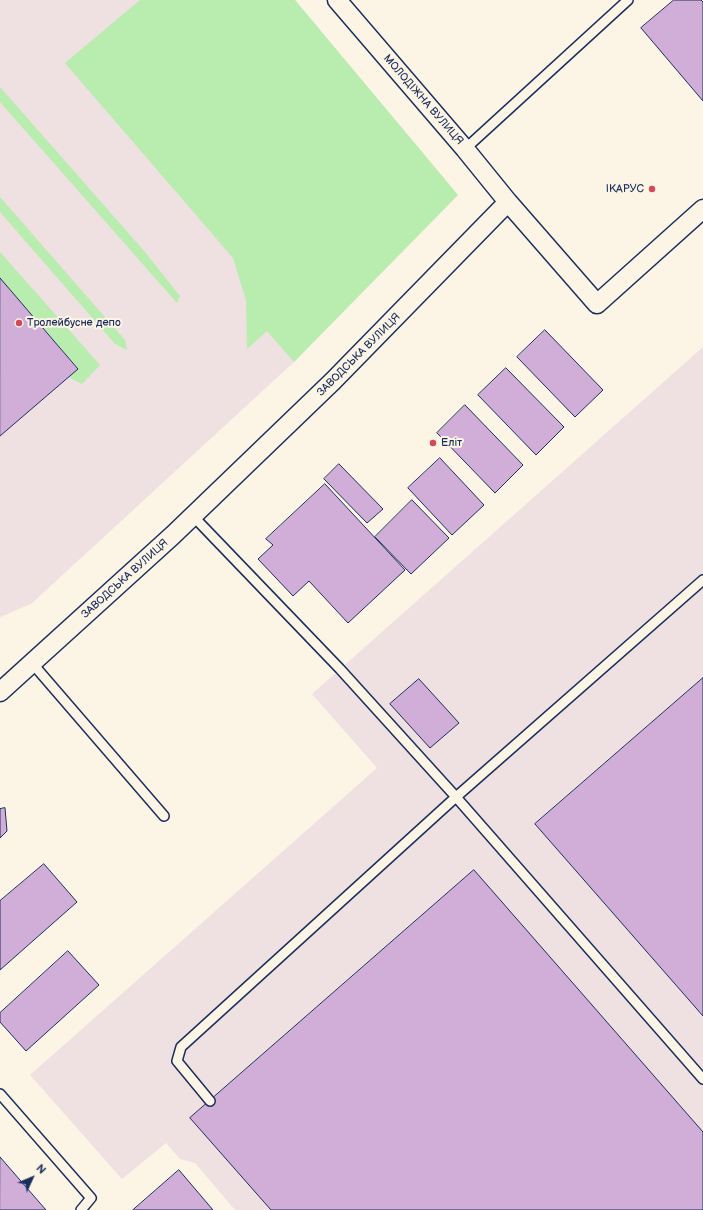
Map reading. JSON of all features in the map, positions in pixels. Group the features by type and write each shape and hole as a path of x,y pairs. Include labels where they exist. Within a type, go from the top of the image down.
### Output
{"street":[{"name":"МОЛОДІЖНА ВУЛИЦЯ","path":"337,0 465,149 508,202"},
{"path":"508,202 597,304 703,208"},
{"name":"ЗАВОДСЬКА ВУЛИЦЯ","path":"0,692 193,516 333,382 508,202"}],"lane":[{"path":"465,149 628,0"},
{"path":"193,516 340,669 703,1078"},
{"path":"210,1101 177,1061 181,1046 456,798 703,580"},
{"path":"32,663 164,816"},
{"path":"0,1094 91,1198 82,1210"}],"shaded area":[{"path":"0,0 295,0 458,195 294,362 31,604 0,617"},
{"path":"703,347 703,1210 235,1210 195,1163 180,1159 166,1143 122,1179 30,1075 377,768 312,694"}],"green space":[{"path":"140,0 295,0 458,195 294,362 267,331 247,349 246,300 233,258 65,63"},
{"path":"0,87 145,252 180,296 177,303 0,102"},
{"path":"0,197 125,340 127,350 115,344 0,212"},
{"path":"0,252 100,365 82,384 68,377 78,368 0,278"}],"building":[{"path":"674,0 701,0 703,2 703,101 641,28"},
{"name":"Тролейбусне депо","path":"0,278 78,369 0,436"},
{"path":"545,330 603,390 575,417 517,357"},
{"path":"506,368 564,427 536,455 478,395"},
{"path":"465,405 523,465 495,493 437,433"},
{"path":"440,458 484,505 452,535 408,488"},
{"path":"339,464 383,509 367,523 324,479"},
{"path":"325,484 405,570 348,623 309,581 293,596 258,559 273,545 266,539"},
{"path":"412,500 449,538 411,574 375,537"},
{"path":"703,678 703,1016 535,824"},
{"path":"419,679 459,723 430,748 390,704"},
{"path":"5,808 7,831 0,838 0,809"},
{"path":"44,864 77,902 0,970 0,901"},
{"path":"474,870 703,1132 703,1210 271,1210 190,1118"},
{"path":"68,951 99,985 26,1051 0,1022 0,1013"},
{"path":"0,1157 46,1210 0,1210"},
{"path":"179,1170 213,1210 133,1210"}],"place":[{"name":"ІКАРУС","path":"652,189"},
{"name":"Тролейбусне депо","path":"19,323"},
{"name":"Еліт","path":"433,443"}]}
